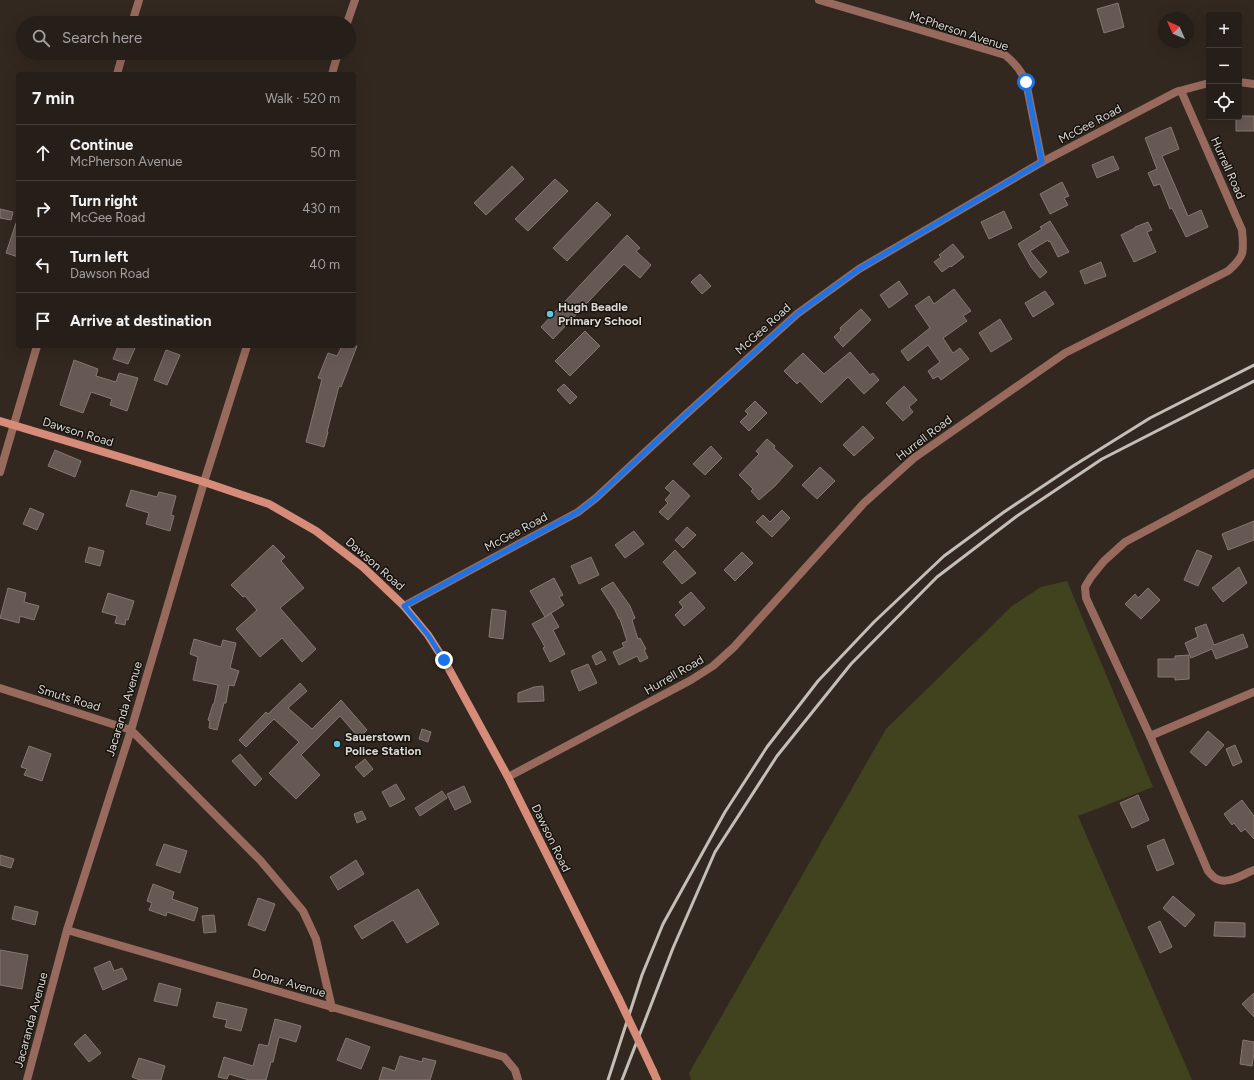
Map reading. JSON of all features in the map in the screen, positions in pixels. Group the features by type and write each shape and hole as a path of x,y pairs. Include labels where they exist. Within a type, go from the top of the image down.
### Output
{"street":[{"path":"134,16 139,0"},
{"name":"McPherson Avenue","path":"819,0 1005,55 1014,62 1026,82 1042,162"},
{"path":"349,16 352,1"},
{"path":"118,72 121,60"},
{"path":"333,72 336,60"},
{"path":"1242,82 1254,84"},
{"name":"McGee Road","path":"404,606 578,512 596,498 797,314 859,269 1042,162 1180,92 1206,84"},
{"name":"Hurrell Road","path":"508,777 684,684 714,666 734,647 864,503 914,458 1066,353 1228,271 1240,260 1244,248 1242,230 1180,92"},
{"path":"0,472 36,348"},
{"name":"Jacaranda Avenue","path":"27,1080 67,930 131,730 204,482 246,348"},
{"name":"Dawson Road","path":"0,421 204,482 269,504 316,531 363,567 404,606 428,635 444,660 508,777 657,1080"},
{"path":"1254,473 1125,542 1104,561 1085,586 1086,598 1150,736 1208,871 1214,878 1229,880 1254,870"},
{"name":"Smuts Road","path":"0,688 131,730"},
{"path":"1150,736 1254,692"},
{"path":"131,730 260,860 302,911 316,939 332,1008"},
{"name":"Donar Avenue","path":"67,930 504,1057 515,1070 518,1080"}],"green space":[{"path":"1067,581 1153,787 1078,816 1192,1080 691,1080 689,1073 886,729 1012,606 1041,587"}],"building":[{"path":"1118,3 1124,27 1104,33 1097,9"},
{"path":"1242,116 1254,116 1254,131 1236,131 1236,120 1242,120"},
{"path":"1171,127 1179,149 1162,156 1188,216 1201,210 1208,227 1186,237 1172,208 1170,209 1160,184 1154,186 1148,173 1157,169 1145,138"},
{"path":"1113,156 1119,169 1097,178 1092,165"},
{"path":"512,166 524,179 486,215 474,203"},
{"path":"555,179 568,191 528,231 515,219"},
{"path":"1062,182 1069,196 1064,198 1068,205 1050,214 1040,194"},
{"path":"597,202 611,215 567,261 553,248"},
{"path":"0,209 13,212 11,220 0,218"},
{"path":"1004,211 1012,228 989,239 981,222"},
{"path":"1050,221 1069,252 1058,257 1050,241 1049,242 1048,240 1030,251 1047,272 1040,278 1031,267 1018,244 1042,229 1040,227"},
{"path":"1148,222 1152,230 1147,232 1156,252 1134,262 1121,235"},
{"path":"16,223 16,256 6,253"},
{"path":"627,235 640,248 636,251 651,265 640,278 624,264 553,339 541,327"},
{"path":"953,244 964,257 942,272 934,262 941,257 939,255"},
{"path":"1101,262 1106,276 1085,284 1080,271"},
{"path":"700,274 711,286 702,294 691,282"},
{"path":"899,281 908,294 889,308 880,295"},
{"path":"954,289 971,311 963,316 967,321 943,338 953,353 960,348 969,359 941,380 938,376 933,379 928,371 940,362 928,345 908,361 901,351 930,328 915,306 929,296 934,304"},
{"path":"1045,291 1054,304 1033,317 1025,303"},
{"path":"861,309 871,320 843,347 834,337 841,330 840,328"},
{"path":"1000,319 1012,339 991,352 979,333"},
{"path":"585,331 600,346 570,376 555,361"},
{"path":"357,346 341,387 339,386 324,447 306,442 322,379 318,378 328,353 337,356 341,348 356,348"},
{"path":"117,348 135,348 128,364 113,359"},
{"path":"166,350 180,355 167,385 154,380"},
{"path":"850,352 870,375 873,373 879,380 864,394 848,377 821,403 800,381 797,384 784,371 803,353 824,374"},
{"path":"74,360 98,369 96,376 116,382 119,373 138,378 127,411 110,405 112,399 91,392 83,413 60,405"},
{"path":"564,384 577,397 570,404 557,390"},
{"path":"904,386 917,400 909,407 913,412 903,421 886,403"},
{"path":"755,401 767,413 749,431 740,422 748,414 745,411"},
{"path":"863,426 874,438 854,456 843,445"},
{"path":"767,439 775,446 774,448 793,466 775,486 759,500 751,491 753,489 739,475 759,454 756,451"},
{"path":"711,446 722,458 705,475 693,464"},
{"path":"55,450 81,461 75,477 48,466"},
{"path":"820,467 835,481 817,499 802,485"},
{"path":"673,480 690,496 668,520 659,512 668,503 665,500 671,493 665,488"},
{"path":"131,490 157,497 159,492 176,496 171,515 174,516 170,531 146,524 149,513 126,506"},
{"path":"30,508 44,514 37,530 23,524"},
{"path":"782,510 790,518 772,537 756,522 763,515 770,522"},
{"path":"1254,521 1254,540 1228,550 1222,534"},
{"path":"687,527 696,535 683,548 675,540"},
{"path":"634,531 644,544 625,558 615,545"},
{"path":"273,545 285,557 281,561 304,588 280,608 316,649 302,662 282,638 260,657 236,629 257,610 245,596 243,597 231,585"},
{"path":"89,547 104,551 100,566 85,562"},
{"path":"675,550 696,573 682,584 663,562"},
{"path":"1197,550 1212,556 1198,586 1184,580"},
{"path":"742,552 753,563 735,581 724,570"},
{"path":"591,557 599,575 579,584 571,566"},
{"path":"1239,567 1247,583 1223,602 1212,588"},
{"path":"554,578 563,595 559,597 564,605 551,613 559,627 553,630 565,654 550,662 543,648 545,647 532,624 545,617 530,591"},
{"path":"613,582 630,606 635,618 632,620 638,639 640,638 646,649 644,650 648,658 640,662 637,656 619,665 613,652 624,647 622,643 627,641 620,619 601,589"},
{"path":"8,588 26,593 24,602 39,606 34,620 20,616 19,623 0,618"},
{"path":"1148,588 1160,600 1141,619 1125,604 1135,594 1138,598"},
{"path":"691,592 705,608 684,626 675,615 683,607 679,602"},
{"path":"108,593 134,601 125,625 115,623 117,616 102,612"},
{"path":"492,609 506,611 503,639 489,637"},
{"path":"1206,624 1214,645 1243,634 1248,647 1216,659 1212,649 1191,658 1185,643 1198,637 1195,628"},
{"path":"194,639 221,647 223,640 236,643 230,668 239,671 234,686 229,685 226,703 224,703 217,730 209,728 210,721 208,720 214,704 218,685 193,680 198,657 190,654"},
{"path":"601,651 606,660 596,665 592,656"},
{"path":"1189,655 1189,679 1175,680 1175,677 1158,677 1158,659 1175,659 1175,656"},
{"path":"588,664 597,683 579,691 571,671"},
{"path":"300,683 307,691 288,708 312,729 341,700 367,730 359,738 340,716 301,755 320,775 296,799 269,773 299,742 274,719 246,747 239,740 266,712 268,714"},
{"path":"543,686 544,701 518,702 518,693 534,687"},
{"path":"422,729 431,732 428,742 419,739"},
{"path":"1208,731 1224,745 1206,766 1190,752"},
{"path":"1235,745 1242,762 1233,766 1226,749"},
{"path":"29,746 51,754 42,781 24,775 27,769 21,767"},
{"path":"240,754 262,779 255,786 232,761"},
{"path":"365,759 373,769 364,777 355,767"},
{"path":"396,784 405,799 390,807 382,792"},
{"path":"464,786 471,802 455,810 447,794"},
{"path":"442,791 447,798 420,816 415,808"},
{"path":"1138,795 1149,820 1132,828 1120,803"},
{"path":"1242,800 1254,816 1254,839 1245,829 1241,832 1234,823 1232,825 1224,814"},
{"path":"362,811 366,819 357,823 354,814"},
{"path":"1164,839 1174,864 1157,871 1147,846"},
{"path":"164,844 187,851 180,873 156,865"},
{"path":"0,855 14,859 11,868 0,865"},
{"path":"356,860 364,874 338,890 330,877"},
{"path":"153,884 174,892 172,899 198,908 194,921 167,912 166,916 149,910 152,903 147,901"},
{"path":"418,889 439,924 407,943 393,920 362,939 354,926"},
{"path":"1173,896 1195,915 1185,927 1163,908"},
{"path":"258,898 275,904 265,931 248,925"},
{"path":"15,906 38,912 35,925 12,919"},
{"path":"214,915 216,932 204,933 202,916"},
{"path":"1160,921 1172,947 1160,953 1148,927"},
{"path":"1215,922 1245,923 1245,937 1214,936"},
{"path":"0,950 28,955 22,989 0,985"},
{"path":"110,961 114,971 122,968 127,979 103,990 94,968"},
{"path":"159,983 181,989 177,1006 154,1001"},
{"path":"1254,993 1254,1017 1242,1004"},
{"path":"217,1002 247,1009 241,1031 225,1027 227,1020 213,1017"},
{"path":"275,1019 301,1026 296,1042 279,1037 273,1062 271,1062 266,1080 249,1080 229,1074 227,1079 218,1077 224,1057 253,1066 259,1044 268,1046"},
{"path":"85,1034 101,1053 89,1062 74,1044"},
{"path":"346,1038 370,1047 361,1069 337,1060"},
{"path":"1243,1040 1254,1042 1252,1066 1240,1064"},
{"path":"400,1056 422,1062 423,1058 436,1061 430,1080 379,1080 383,1067 395,1071"},
{"path":"139,1058 165,1066 161,1080 140,1080 132,1077"}],"railway":[{"path":"608,1080 642,975 663,924 725,812 767,747 818,681 874,622 944,556 1004,512 1073,466 1150,418 1254,365"},
{"path":"622,1080 673,948 715,852 777,756 851,664 937,577 1017,516 1102,459 1254,381"}],"place":[{"name":"Hugh Beadle Primary School","path":"550,314"},
{"name":"Sauerstown Police Station","path":"337,744"}],"route":[{"path":"444,660 428,635 404,606 578,512 596,498 797,314 859,269 1042,162 1026,82"}]}
